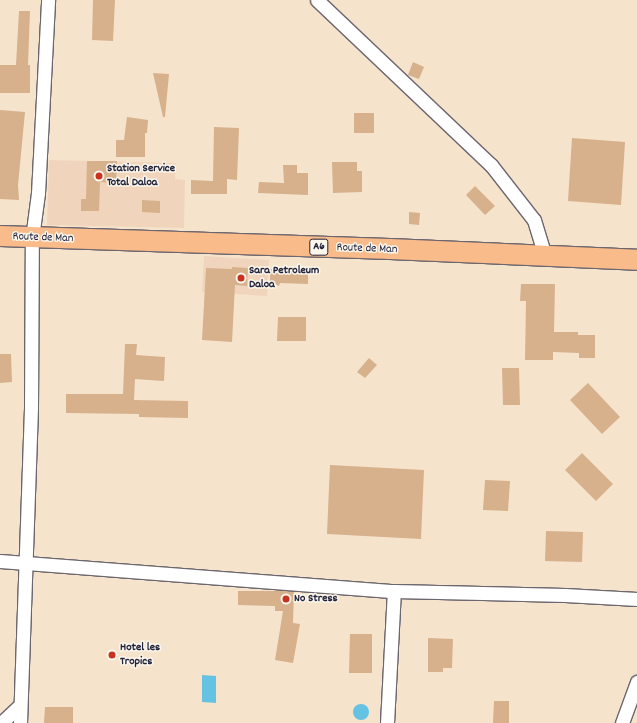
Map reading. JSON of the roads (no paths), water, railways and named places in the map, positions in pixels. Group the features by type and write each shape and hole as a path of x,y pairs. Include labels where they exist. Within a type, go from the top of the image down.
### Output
{"highway":[{"name":"Route de Man","path":"0,236 390,249 637,260"}],"street":[{"path":"20,723 31,407 32,238 38,194 48,0"},
{"path":"317,0 491,165 534,220 545,256"},
{"path":"0,561 394,591 566,595 637,599"},
{"path":"387,723 394,591"},
{"path":"622,723 637,682"},
{"path":"1,723 20,705"}],"water":[{"path":"202,675 216,676 216,703 202,702"},
{"path":"358,704 364,704 369,709 367,718 364,720 358,720 353,715 353,709"}],"place":[{"name":"Station Service Total Daloa","path":"99,176"},
{"name":"Sara Petroleum Daloa","path":"241,278"},
{"name":"No Stress","path":"286,599"},
{"name":"Hotel les Tropics","path":"112,655"}]}
